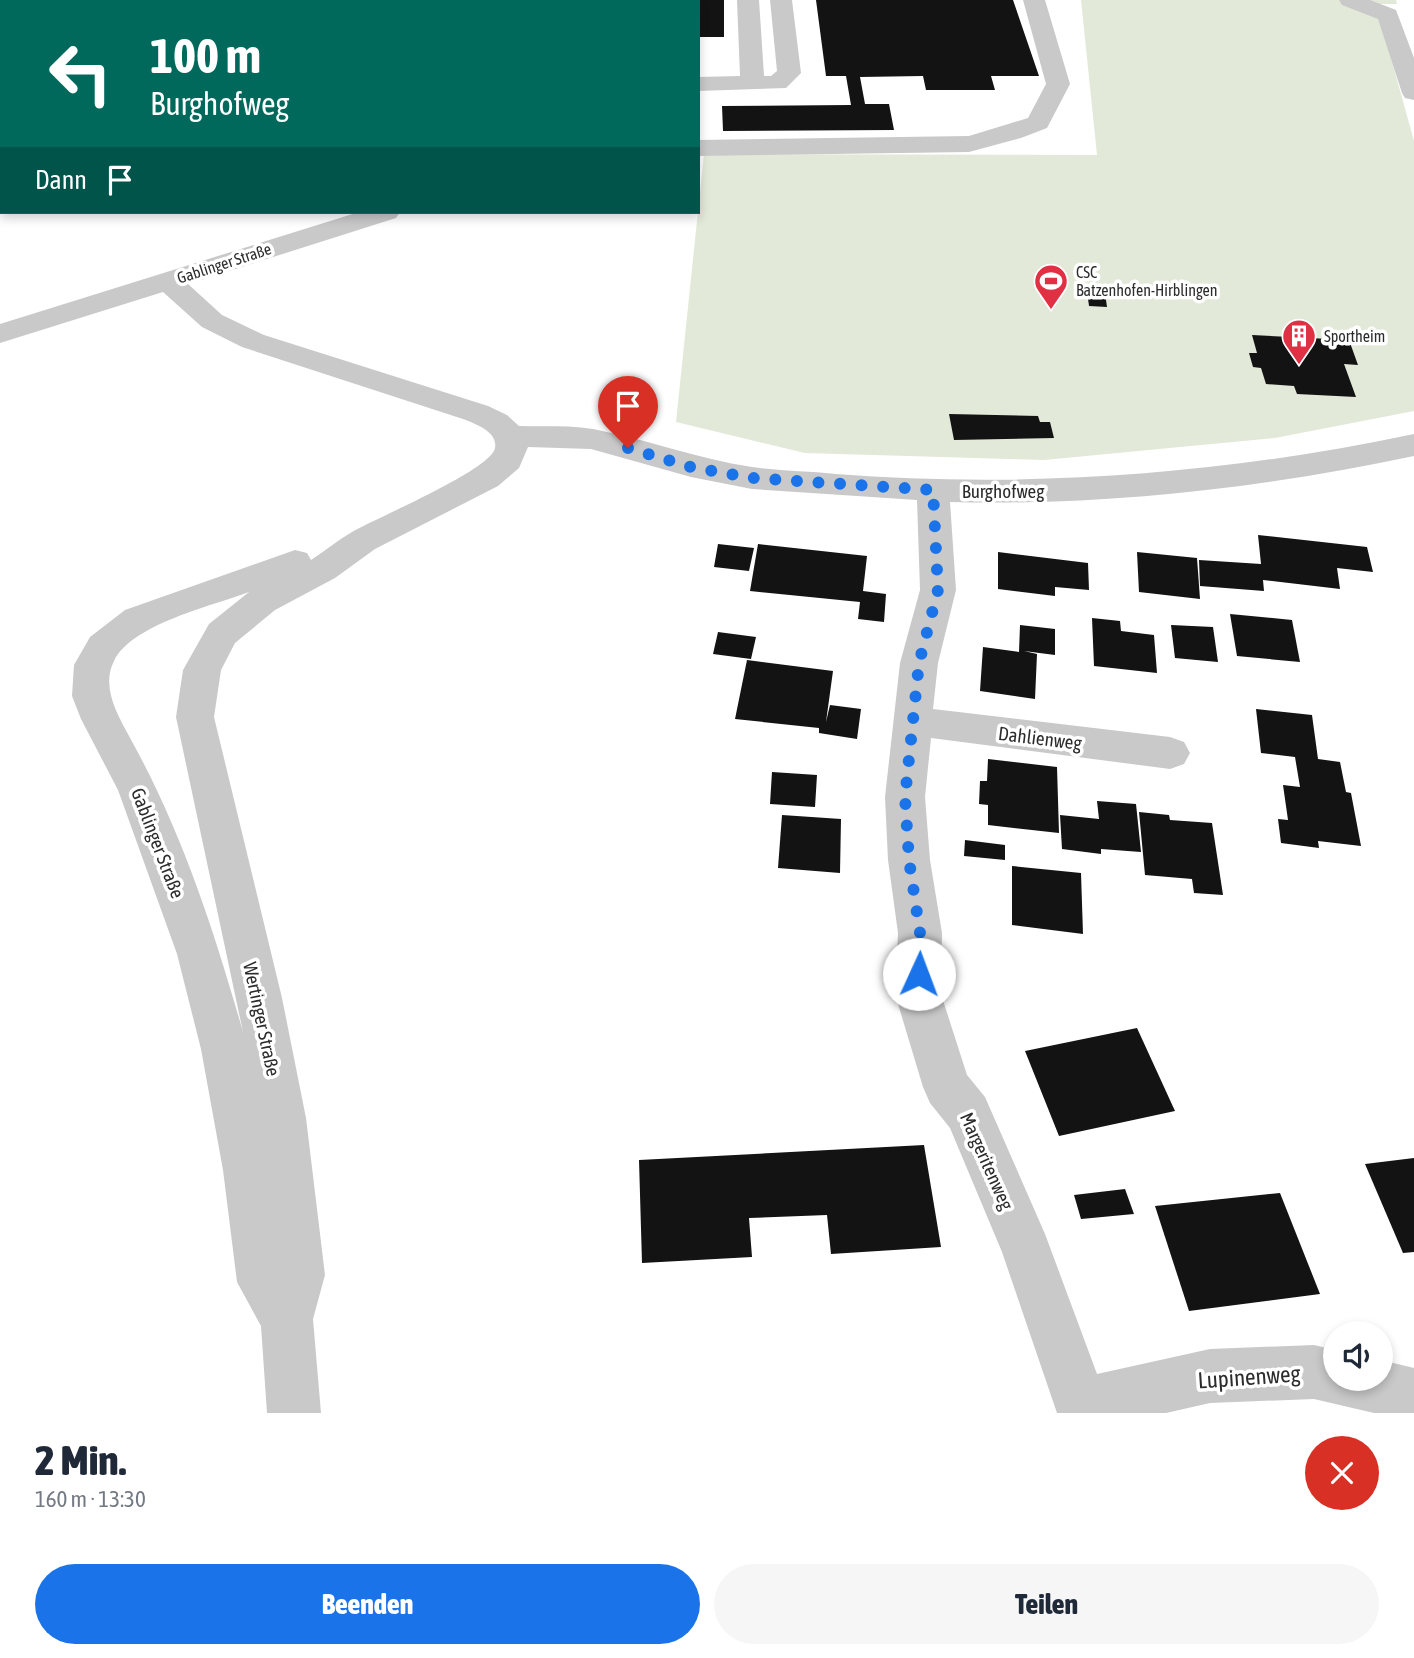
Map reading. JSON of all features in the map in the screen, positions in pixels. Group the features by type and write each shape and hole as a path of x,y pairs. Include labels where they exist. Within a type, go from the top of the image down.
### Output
{"street":[{"path":"748,0 752,84"},
{"path":"700,83 776,83 789,73 781,0"},
{"path":"700,148 969,144 1038,123 1058,83 1034,0"},
{"path":"1350,0 1388,15 1414,93"},
{"name":"Gablinger Straße","path":"168,281 380,214"},
{"path":"0,334 168,281"},
{"name":"Gablinger Straße","path":"168,281 212,321 253,341 477,413 496,422 510,436 512,446 507,460 486,478 363,541 323,569 262,601 222,634"},
{"name":"Burghofweg","path":"510,436 591,439 691,467 752,478 933,490 1043,491 1146,485 1339,461 1414,445"},
{"name":"Margeritenweg","path":"933,490 938,590 919,663 905,797 909,860 920,933 918,994 947,1087 968,1113 974,1126 1027,1252 1083,1409"},
{"name":"Gablinger Straße","path":"287,1319 263,1282 240,1129 224,1049 199,954 138,789 100,719 91,695 90,682 93,665 103,647 138,619 303,558 363,541"},
{"name":"Wertinger Straße","path":"222,634 202,670 195,717 259,998 282,1118 299,1275 287,1319 294,1413"},
{"name":"Dahlienweg","path":"911,722 1170,753"},
{"name":"Lupinenweg","path":"1083,1409 1210,1376 1314,1372 1323,1374"},
{"path":"1393,1390 1414,1395"}],"green space":[{"name":"CSC Batzenhofen-Hirblingen","path":"1081,0 1396,0 1397,4 1376,4 1414,141 1414,411 1275,438 1044,460 805,453 676,422 698,214 700,214 704,154 1097,155"}],"building":[{"path":"700,0 724,0 724,37 700,37"},
{"path":"816,0 1013,0 1039,76 991,76 995,90 926,90 923,76 860,77 865,104 889,104 894,130 723,131 722,106 851,105 846,76 826,76"},
{"path":"1087,291 1105,293 1107,307 1089,306"},
{"name":"Sportheim","path":"1252,335 1349,340 1358,365 1344,364 1356,397 1297,394 1294,386 1266,384 1261,368 1253,367 1249,353 1257,353"},
{"path":"949,414 1038,416 1040,422 1050,422 1054,438 954,440"},
{"path":"1258,535 1367,547 1373,572 1337,568 1340,589 1263,580 1264,591 1200,586 1199,560 1261,564"},
{"path":"718,544 754,548 749,571 714,567"},
{"path":"758,544 867,556 863,591 886,594 884,622 858,619 860,602 750,591"},
{"path":"998,552 1088,563 1089,590 1055,587 1055,596 998,589"},
{"path":"1137,552 1197,558 1200,599 1139,592"},
{"path":"1230,614 1292,620 1300,662 1237,656"},
{"path":"1092,618 1120,621 1121,631 1154,635 1157,673 1094,666"},
{"path":"1020,625 1055,629 1055,655 1024,651 1037,654 1035,699 980,691 983,647 1019,652"},
{"path":"1171,625 1213,627 1218,662 1175,658"},
{"path":"718,632 756,637 751,659 713,654"},
{"path":"747,660 833,671 826,722 830,705 861,709 857,739 819,733 819,728 735,719"},
{"path":"1256,709 1312,715 1318,759 1340,762 1346,792 1351,793 1361,846 1318,841 1319,848 1281,843 1278,819 1288,820 1283,785 1300,787 1295,757 1261,753"},
{"path":"988,759 1057,767 1059,833 988,825 988,805 979,804 980,781 987,781"},
{"path":"772,772 817,775 815,807 770,804"},
{"path":"1097,801 1136,804 1141,852 1101,849 1101,854 1062,849 1060,815 1099,819"},
{"path":"1139,812 1169,815 1170,820 1212,823 1223,895 1194,893 1192,879 1145,875"},
{"path":"782,815 841,819 840,873 778,868"},
{"path":"965,840 1005,845 1005,860 964,856"},
{"path":"1012,866 1081,873 1083,934 1012,925"},
{"path":"1137,1028 1175,1111 1059,1136 1025,1051"},
{"path":"924,1145 941,1247 831,1254 827,1215 749,1218 752,1257 642,1263 639,1160"},
{"path":"1414,1158 1414,1252 1403,1253 1365,1164"},
{"path":"1125,1189 1134,1214 1081,1219 1074,1195"},
{"path":"1280,1193 1320,1294 1189,1311 1155,1206"}],"place":[{"name":"CSC Batzenhofen-Hirblingen","path":"1051,311"},
{"name":"Sportheim","path":"1299,366"}],"route":[{"path":"628,448 691,467 752,478 933,490 938,590 919,663 905,797 909,860 920,933 919,974"}]}
